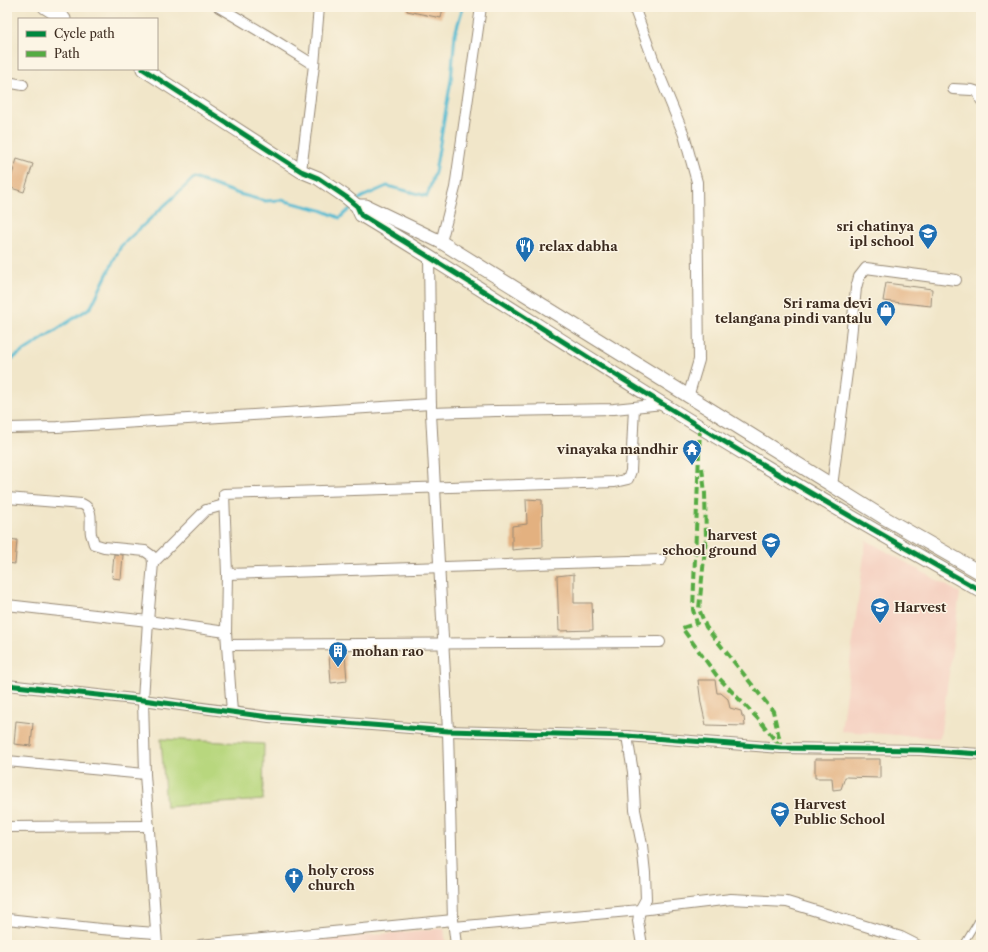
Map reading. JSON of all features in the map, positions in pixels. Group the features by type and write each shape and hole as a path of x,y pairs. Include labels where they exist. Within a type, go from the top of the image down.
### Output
{"street":[{"path":"45,7 62,18"},
{"path":"219,7 314,65"},
{"path":"301,171 314,65 318,7"},
{"path":"441,242 454,188 481,7"},
{"path":"634,7 656,67 684,135 697,182 699,360 688,397"},
{"path":"146,70 301,171 318,178 357,206 361,215 429,256 544,330 663,404 875,531 981,591"},
{"path":"7,82 23,85"},
{"path":"953,89 972,90 978,92 981,100"},
{"path":"357,206 366,206 441,242 832,486 981,573"},
{"path":"429,256 431,409 434,488 448,731 454,924 456,945"},
{"path":"832,486 849,357 856,288 859,277 866,268 956,280"},
{"path":"7,428 57,427 431,409 496,411 614,410 663,404"},
{"path":"232,712 226,632 228,574 224,494 615,482 628,479 631,471 634,407"},
{"path":"7,498 82,504 87,506 90,512 91,534 94,544 104,547 145,551 152,556 153,564 143,700 145,774 157,945"},
{"path":"153,564 206,510 224,505"},
{"path":"228,574 661,560"},
{"path":"7,605 148,621 226,632"},
{"path":"228,645 660,642"},
{"path":"7,686 143,700 269,717 448,731 627,736 782,748 920,750 981,754"},
{"path":"627,736 633,772 635,810 642,845 645,873 646,899 640,910 638,921 642,945"},
{"path":"7,761 145,774"},
{"path":"7,827 149,826"},
{"path":"200,945 640,910 730,899 787,902 901,936 917,945"},
{"path":"7,919 156,933"}],"lane":[{"path":"963,945 977,922 981,911"}],"shaded area":[{"path":"866,540 960,593 940,738 841,731"},
{"path":"444,928 446,945 319,945 318,940"}],"green space":[{"path":"161,739 264,744 263,800 166,807"}],"building":[{"path":"407,7 443,7 441,18 407,11"},
{"path":"17,159 33,164 24,192 8,187"},
{"path":"886,283 932,289 931,306 883,301"},
{"path":"526,499 542,500 543,547 512,550 512,526 527,524"},
{"path":"7,539 17,540 15,564 7,563"},
{"path":"114,554 123,555 121,579 112,578"},
{"path":"574,574 574,603 592,603 593,630 559,631 557,576"},
{"name":"mohan rao","path":"345,654 347,681 331,683 329,655"},
{"path":"698,680 715,680 717,693 721,693 728,699 730,708 741,711 742,716 744,717 745,726 706,725"},
{"path":"16,721 33,723 31,746 14,744"},
{"path":"815,759 880,759 880,778 845,777 841,789 833,790 832,778 815,778"}],"waterway":[{"path":"357,201 362,197 387,186 427,196 435,172 451,80 455,34 463,7"},
{"path":"7,362 91,307 121,246 194,178 239,194 265,201 281,200 321,210 340,218 352,207"}],"marked path":[{"path":"700,427 693,610 697,623 682,628 717,676 761,722 781,748"},
{"path":"702,468 705,493 706,538 699,609 706,627 773,711 781,746"}],"cycle path":[{"path":"145,70 301,171 318,178 357,206 361,215 661,403 740,451 981,591"},
{"path":"7,685 143,700 269,717 448,731 627,736 781,748 920,750 981,754"}],"place":[{"name":"sri chatinya ipl school","path":"928,250"},
{"name":"relax dabha","path":"525,263"},
{"name":"Sri rama devi telangana pindi vantalu","path":"886,327"},
{"name":"vinayaka mandhir","path":"692,466"},
{"name":"harvest school ground","path":"771,559"},
{"name":"Harvest","path":"880,624"},
{"name":"mohan rao","path":"338,668"},
{"name":"Harvest Public School","path":"780,828"},
{"name":"holy cross church","path":"294,894"}]}
